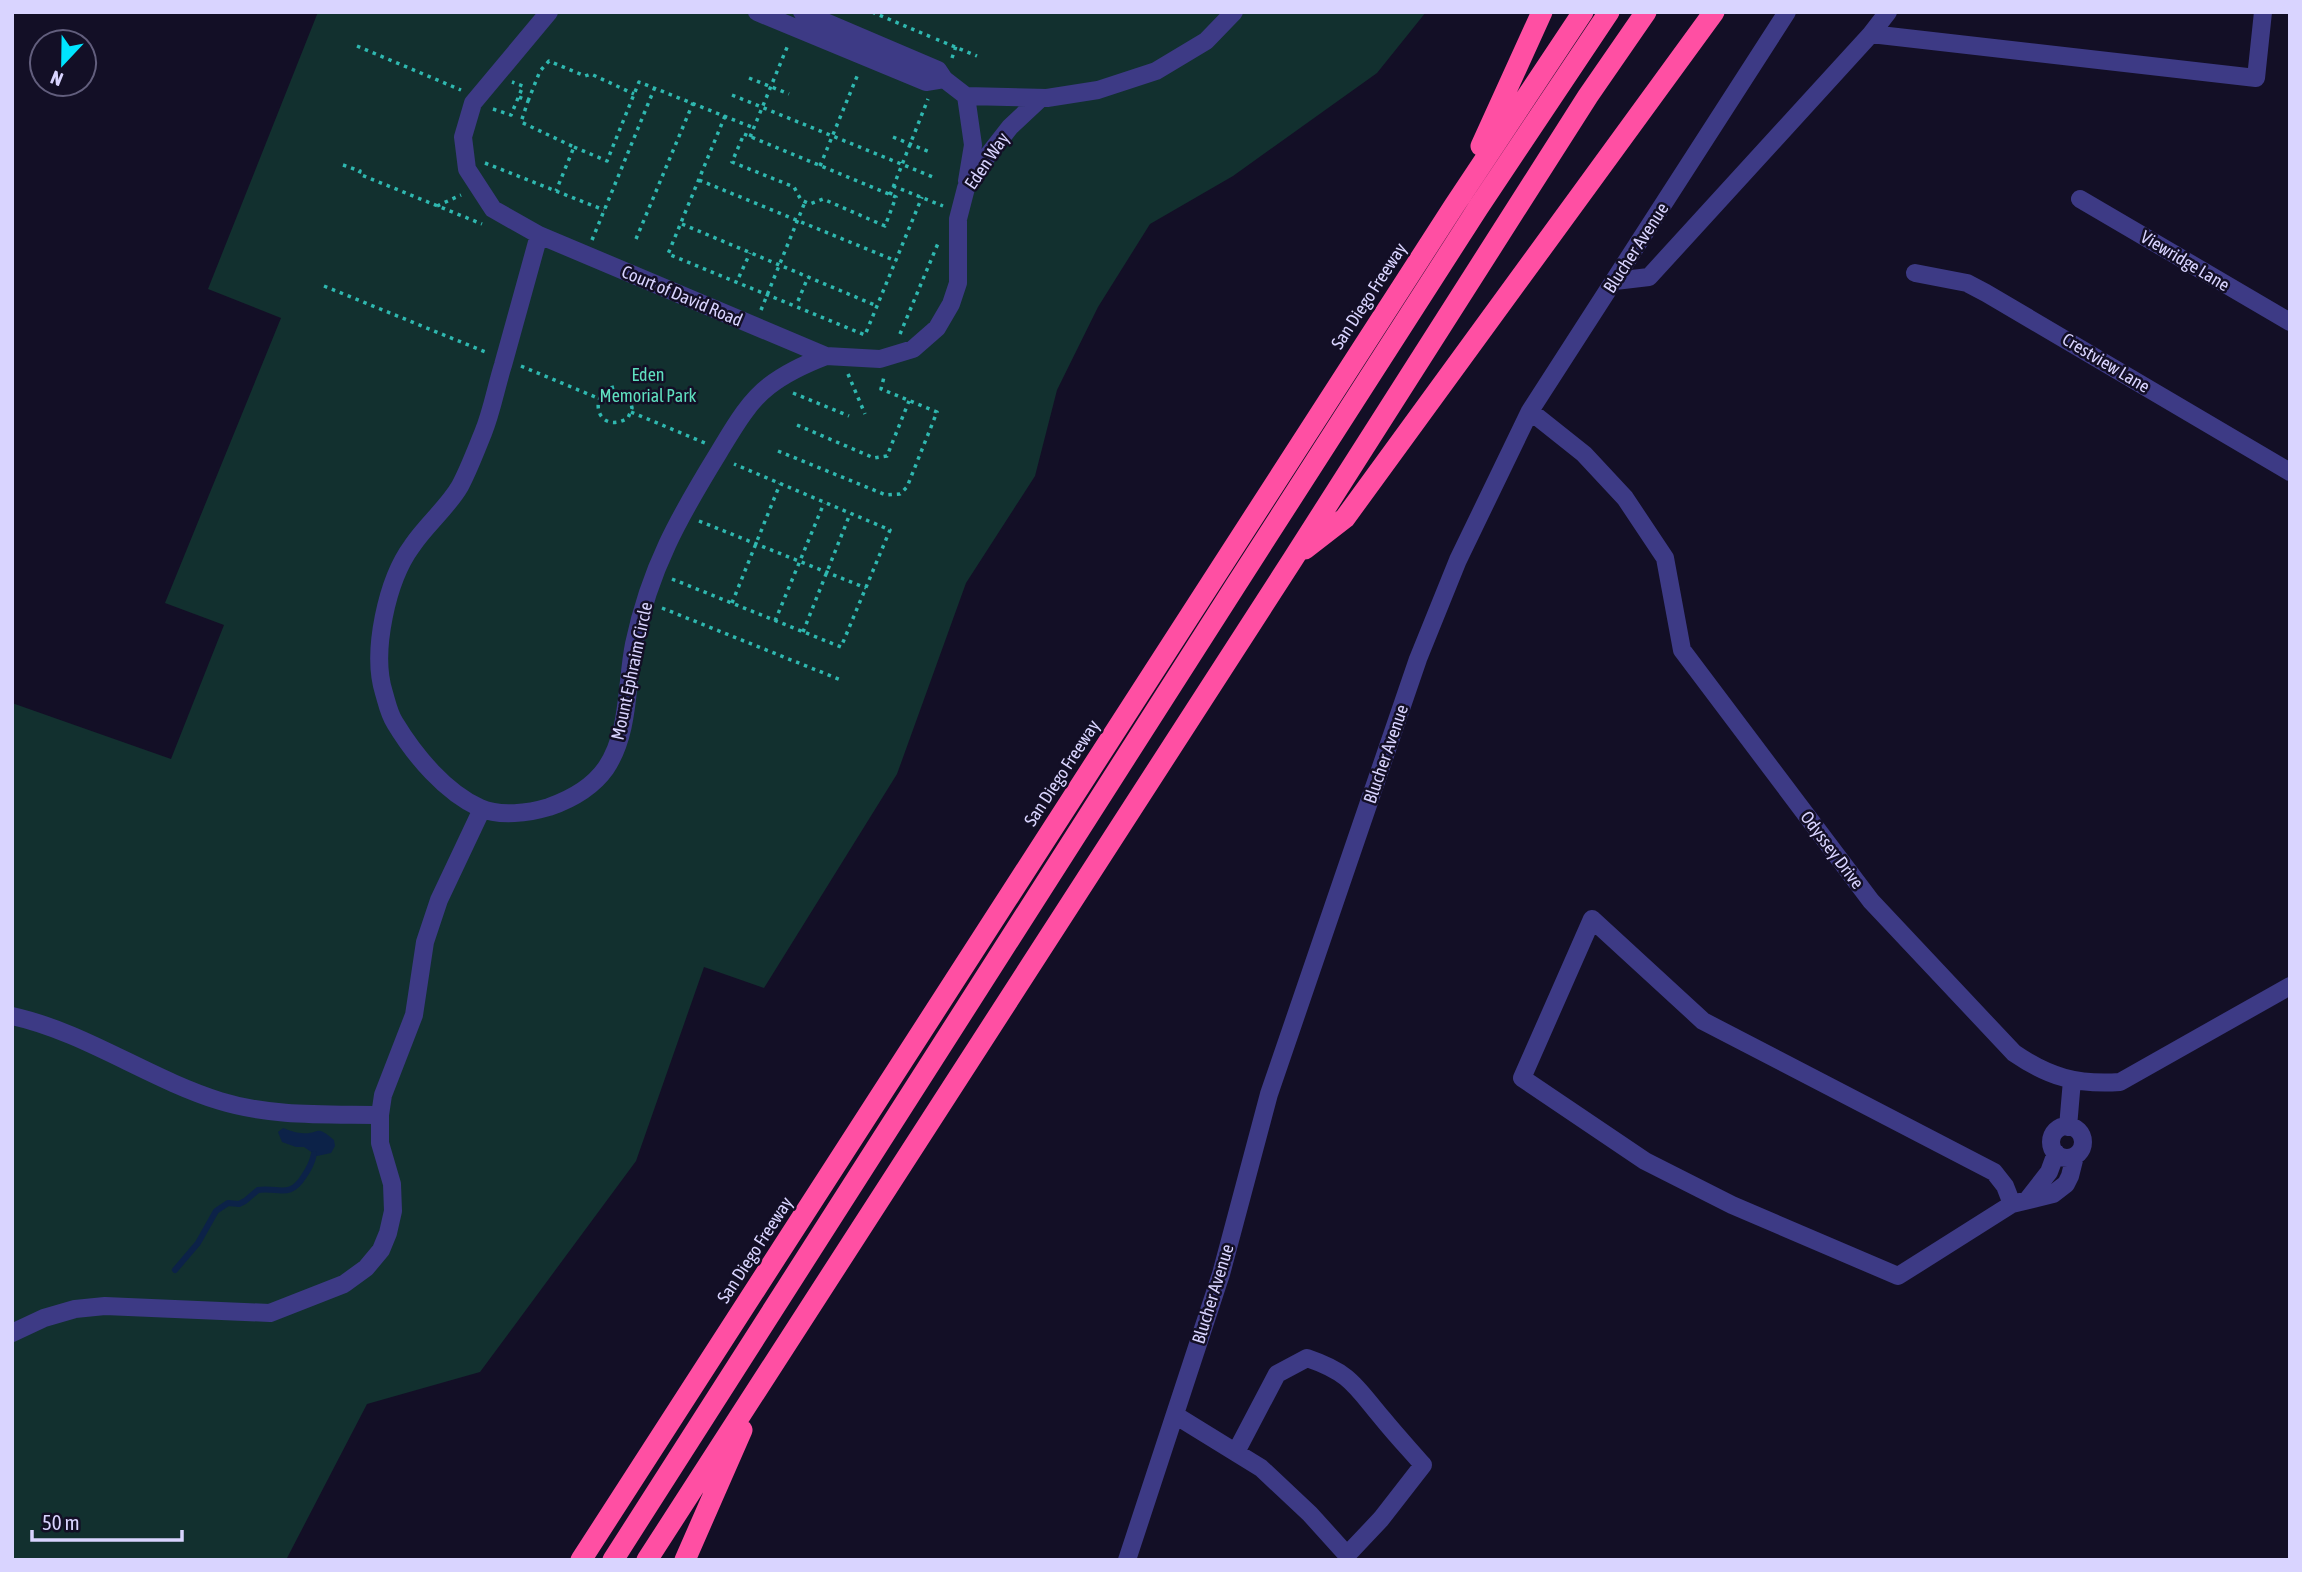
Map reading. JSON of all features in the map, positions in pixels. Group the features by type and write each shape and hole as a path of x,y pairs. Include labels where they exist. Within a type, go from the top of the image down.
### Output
{"highway":[{"path":"1454,206 1542,12"},
{"name":"San Diego Freeway","path":"581,1560 1454,206 1583,12"},
{"path":"614,1560 1241,576 1608,12"},
{"path":"648,1560 1588,96 1646,12"},
{"path":"1293,559 1345,518 1714,12"},
{"path":"685,1560 770,1367"}],"street":[{"path":"466,157 463,136 473,103 549,12"},
{"path":"757,12 799,20 937,69 940,80"},
{"path":"799,20 865,57 926,82 940,80 966,96 1041,98 1098,90 1156,71 1206,41 1234,12"},
{"name":"Blucher Avenue","path":"1127,1560 1221,1274 1269,1094 1418,659 1458,559 1530,411 1787,12"},
{"path":"1615,281 1649,277 1871,34 1888,12"},
{"path":"1871,34 2256,78 2263,12"},
{"path":"966,96 973,145 966,188"},
{"name":"Eden Way","path":"833,357 886,357 913,349 937,328 951,304 958,284 960,213 966,188 1010,127 1041,98"},
{"name":"Court of David Road","path":"466,157 467,169 493,209 539,235 833,357"},
{"name":"Viewridge Lane","path":"2080,199 2290,322"},
{"name":"Mount Ephraim Circle","path":"539,235 485,429 459,488 409,549 395,578 384,617 379,651 382,687 393,720 420,758 453,792 482,809 510,813 538,810 568,800 592,785 607,767 622,726 634,646 645,601 654,571 681,514 741,416 772,384 794,368 833,357"},
{"name":"Crestview Lane","path":"1915,273 1967,283 1986,293 2290,472"},
{"name":"Odyssey Drive","path":"1530,411 1584,454 1625,498 1665,558 1682,650 1871,901 2014,1053 2039,1070 2072,1080 2094,1084 2120,1082 2290,986"},
{"path":"12,1334 44,1318 75,1309 105,1306 270,1313 344,1284 366,1268 381,1250 393,1211 392,1184 380,1143 380,1115 391,1071 414,1015 425,942 439,900 482,809"},
{"path":"2020,1201 1994,1172 1703,1021 1592,919 1522,1078 1645,1161 1732,1205 1898,1276 2020,1201 2049,1172 2056,1153"},
{"path":"12,1016 54,1029 219,1100 274,1112 380,1115"},
{"path":"2068,1127 2072,1080"},
{"path":"2020,1201 2053,1194 2066,1184 2075,1156 2081,1148 2082,1138 2077,1130 2068,1127 2058,1129 2054,1133 2052,1143 2056,1153 2066,1158 2075,1156"},
{"path":"1175,1415 1261,1468 1310,1514 1348,1558 1423,1465 1354,1383 1331,1366 1307,1358 1277,1374 1236,1452"}],"path":[{"path":"872,12 977,56"},
{"path":"750,137 799,20"},
{"path":"357,46 478,97"},
{"path":"820,166 865,57"},
{"path":"634,94 591,74 584,76 549,61 540,71 521,122 607,161 639,82 754,128"},
{"path":"490,118 494,108 511,115 523,86 495,76"},
{"path":"749,78 789,94"},
{"path":"890,195 940,80"},
{"path":"585,255 655,87"},
{"path":"732,95 933,177"},
{"path":"519,97 528,101"},
{"path":"636,239 693,103"},
{"path":"724,116 668,254 865,335 922,197"},
{"path":"744,134 820,166 896,197 885,226 822,199 810,204 805,202 794,187 732,162 744,134"},
{"path":"893,137 932,153"},
{"path":"556,191 573,147"},
{"path":"466,157 604,210"},
{"path":"343,165 486,226"},
{"path":"699,180 896,261"},
{"path":"893,186 960,213"},
{"path":"437,206 479,187"},
{"path":"755,326 805,202"},
{"path":"681,224 877,306"},
{"path":"778,451 886,495 900,494 907,486 937,412 881,389 886,357 942,234 958,240"},
{"path":"740,277 750,253"},
{"path":"799,301 808,277"},
{"path":"324,286 600,399"},
{"path":"833,357 864,414"},
{"path":"772,384 849,416"},
{"path":"614,387 602,394 600,399 598,411 607,422 622,422 631,412 629,395"},
{"path":"797,425 874,458 887,456 909,401"},
{"path":"631,412 780,484 890,530 841,648 654,571"},
{"path":"732,603 780,484"},
{"path":"775,621 824,502"},
{"path":"803,632 850,513"},
{"path":"681,514 866,589"},
{"path":"645,601 841,680"}],"green space":[{"name":"Eden Memorial Park","path":"318,12 1426,12 1377,73 1233,176 1150,224 1098,307 1057,390 1035,476 966,583 897,774 764,988 704,967 636,1161 480,1372 367,1404 286,1560 12,1560 12,703 171,759 224,625 165,603 281,318 208,289"}],"water":[{"path":"283,1128 299,1133 320,1131 334,1140 335,1146 331,1153 317,1156 304,1147 282,1142 278,1132"}],"waterway":[{"path":"175,1270 198,1243 216,1211 228,1203 239,1204 258,1190 289,1190 299,1183 314,1154"}]}
